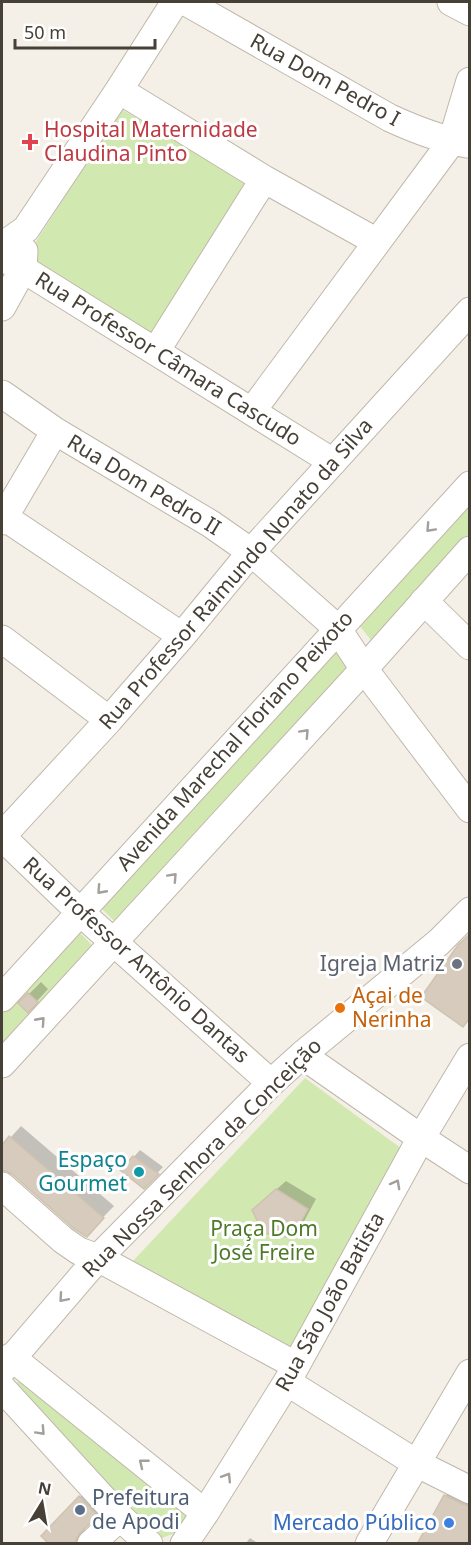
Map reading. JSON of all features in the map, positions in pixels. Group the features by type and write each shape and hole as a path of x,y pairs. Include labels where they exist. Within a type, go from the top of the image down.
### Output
{"street":[{"path":"2,307 12,263 26,229 175,2"},
{"name":"Rua Dom Pedro I","path":"186,2 390,118 422,133 461,143"},
{"path":"451,2 470,12"},
{"path":"252,411 377,242 461,143 470,81"},
{"path":"119,90 264,179 377,242"},
{"path":"156,351 264,179"},
{"path":"2,246 26,229"},
{"name":"Rua Professor Câmara Cascudo","path":"12,263 333,462"},
{"name":"Rua Professor Raimundo Nonato da Silva","path":"3,843 183,636 251,552 470,311"},
{"name":"Rua Dom Pedro II","path":"2,394 55,431 211,524 251,552 337,628 364,669 470,809"},
{"path":"55,431 3,519 183,636"},
{"name":"Avenida Marechal Floriano Peixoto","path":"2,998 337,628 470,485"},
{"path":"2,1064 470,550"},
{"path":"424,601 470,646"},
{"path":"2,639 109,720"},
{"name":"Rua Professor Antônio Dantas","path":"3,843 271,1083"},
{"name":"Rua Nossa Senhora da Conceição","path":"6,1363 98,1258 271,1083 439,942 470,911"},
{"path":"302,1055 470,1170"},
{"name":"Rua São João Batista","path":"184,1544 291,1373 421,1138 470,1057"},
{"path":"2,1186 63,1240 79,1251 98,1258 291,1373 416,1462 470,1490"},
{"path":"6,1363 205,1512"},
{"path":"369,1544 470,1373"},
{"path":"2,1388 120,1516 149,1544"},
{"path":"91,1544 120,1516"}],"green space":[{"path":"121,109 257,187 163,340 26,257"},
{"path":"469,493 469,539 375,645 354,619"},
{"path":"337,642 353,661 117,924 99,906"},
{"path":"74,927 95,948 2,1056 2,1010"},
{"name":"Praça Dom José Freire","path":"305,1078 409,1154 291,1356 131,1263"},
{"path":"25,1378 182,1502 186,1516 178,1532 162,1538 144,1526 13,1393 16,1383"}],"building":[{"name":"Igreja Matriz","path":"470,934 470,1018 463,1027 421,997 458,945"},
{"path":"28,993 38,1002 28,1013 18,1003"},
{"path":"9,1136 104,1218 87,1237 73,1228 12,1174 2,1171 2,1145"},
{"name":"Espaço Gourmet","path":"133,1156 159,1174 144,1189 120,1170"},
{"path":"276,1189 308,1209 292,1238 263,1233 252,1210"},
{"name":"Mercado Público","path":"444,1495 470,1506 470,1544 417,1544"},
{"name":"Prefeitura de Apodi","path":"79,1496 98,1516 80,1533 76,1544 49,1544 41,1536"}],"place":[{"name":"Hospital Maternidade Claudina Pinto","path":"30,142"},
{"name":"Igreja Matriz","path":"457,964"},
{"name":"Açai de Nerinha","path":"340,1008"},
{"name":"Espaço Gourmet","path":"139,1172"},
{"name":"Prefeitura de Apodi","path":"80,1510"},
{"name":"Mercado Público","path":"449,1523"}]}
